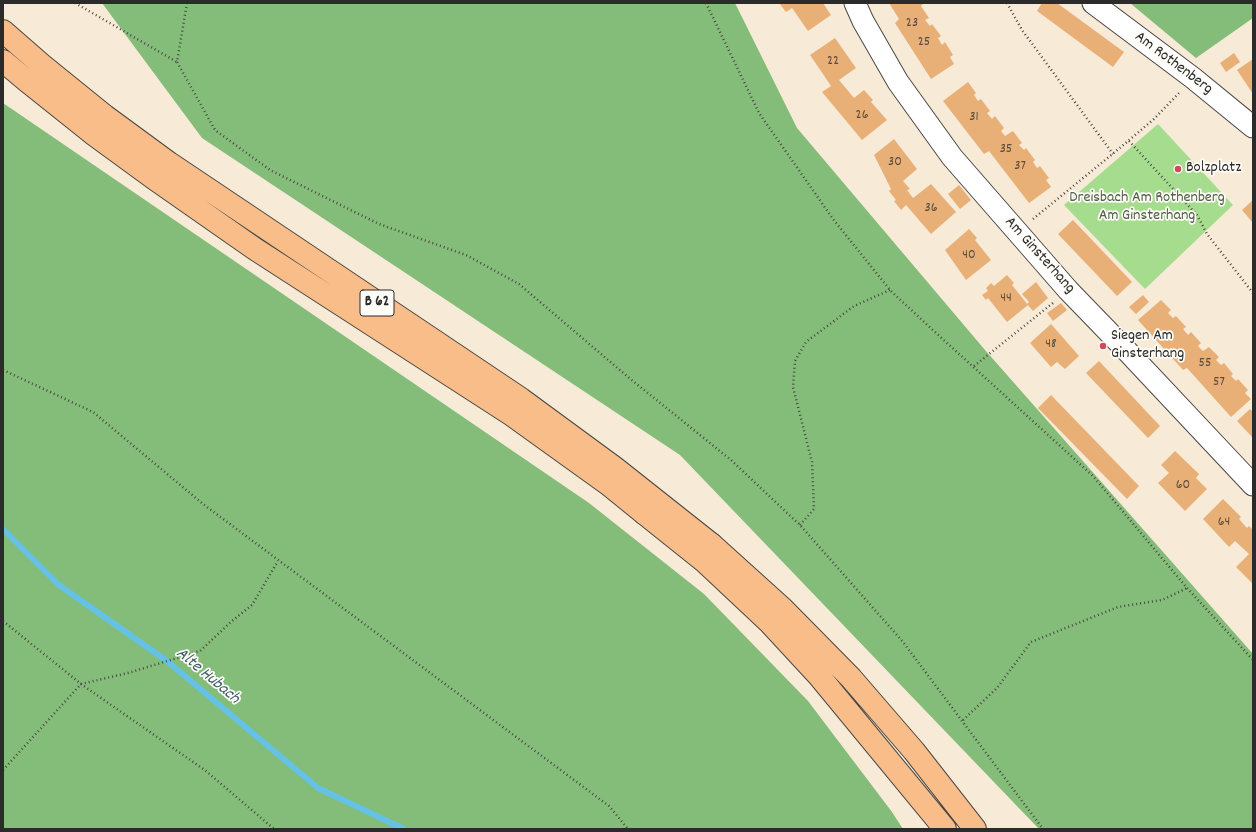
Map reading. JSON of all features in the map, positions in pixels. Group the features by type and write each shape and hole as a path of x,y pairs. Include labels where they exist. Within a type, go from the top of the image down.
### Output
{"highway":[{"name":"B 62","path":"3,31 105,116 169,163 521,398 615,468 711,544 782,609 851,678 914,751 975,829"},
{"name":"B 62","path":"3,60 27,82 92,133 230,232 512,415 608,484 705,562 770,623 819,676 878,746"},
{"path":"878,746 934,829"},
{"path":"878,746 945,829"}],"street":[{"name":"Am Ginsterhang","path":"855,3 863,21 898,82 952,156 1068,290 1253,486"},
{"name":"Am Rothenberg","path":"1092,3 1193,78 1253,127"}],"path":[{"path":"75,3 178,62 215,130 270,170 379,224 466,255 519,284 731,460 800,525 903,642 963,720 1043,829"},
{"path":"178,62 187,3"},
{"path":"706,3 759,113 833,219 890,290 1093,476 1187,588 1253,660"},
{"path":"1007,3 1022,30 1113,154"},
{"path":"1034,218 1129,141 1167,105"},
{"path":"1129,141 1197,215 1206,234 1253,293"},
{"path":"800,525 814,509 812,462 794,387 795,361 806,342 854,306 890,290"},
{"path":"974,366 1057,300"},
{"path":"3,370 93,412 203,504 609,806 628,829"},
{"path":"3,770 81,684 128,673 200,651 232,621 252,605 278,561"},
{"path":"963,720 997,688 1031,642 1118,607 1162,600 1187,588"},
{"path":"3,621 81,684 206,771 274,829"}],"green space":[{"path":"102,3 735,3 797,128 985,350 1253,654 1253,829 1039,829 680,455 202,138"},
{"path":"1130,3 1253,3 1253,18 1196,58"},
{"path":"3,103 589,503 704,594 808,701 892,812 903,829 3,829"},
{"name":"Dreisbach Am Rothenberg Am Ginsterhang","path":"1158,124 1233,205 1145,289 1064,205"}],"building":[{"path":"779,3 823,3 831,15 808,31 792,8 786,12"},
{"path":"889,3 922,3 923,4 921,6 929,18 925,20 930,26 932,24 941,36 938,38 942,45 945,42 953,55 950,57 954,64 931,79 895,23 899,19"},
{"path":"1042,3 1057,3 1124,52 1113,67 1037,11"},
{"path":"835,38 856,68 839,80 854,98 864,90 873,100 871,102 887,120 862,140 822,92 831,86 810,55"},
{"path":"1234,53 1240,62 1226,72 1220,63"},
{"path":"1253,59 1253,94 1237,70"},
{"path":"968,82 976,93 974,95 978,101 981,99 990,111 987,113 992,119 995,116 1004,128 1001,131 1005,136 1013,131 1022,143 1019,145 1024,150 1026,148 1035,160 1033,162 1037,168 1040,166 1049,178 1046,180 1051,187 1029,203 989,151 984,154 943,101"},
{"path":"894,139 917,169 903,181 910,189 907,190 913,198 931,184 956,212 931,234 906,205 901,210 894,201 896,200 889,191 891,189 874,155"},
{"path":"959,185 971,200 960,209 948,194"},
{"path":"1253,200 1253,223 1242,210"},
{"path":"1073,220 1132,282 1117,296 1058,234"},
{"path":"969,229 977,238 975,240 991,260 966,280 945,250"},
{"path":"1007,275 1014,283 1012,285 1028,305 1007,322 988,298 986,300 982,295 988,291 986,288 991,283 994,286"},
{"path":"1036,282 1048,298 1033,311 1027,304 1029,302 1022,294"},
{"path":"1143,295 1149,302 1136,314 1129,307"},
{"path":"1161,300 1171,310 1168,313 1173,318 1176,316 1186,327 1183,329 1188,335 1191,332 1201,343 1198,346 1203,351 1209,347 1219,357 1216,360 1221,365 1224,363 1233,374 1231,376 1236,381 1238,379 1248,390 1245,393 1251,399 1231,417 1187,368 1183,370 1138,320"},
{"path":"1061,303 1067,310 1053,321 1047,313"},
{"path":"1051,324 1079,356 1065,369 1057,362 1051,367 1030,343"},
{"path":"1099,361 1160,426 1148,438 1086,373"},
{"path":"1051,395 1139,486 1127,499 1038,408"},
{"path":"1250,409 1253,412 1253,438 1237,421"},
{"path":"1175,451 1199,474 1196,478 1207,489 1185,511 1158,483 1169,473 1161,465"},
{"path":"1223,499 1241,517 1239,519 1247,528 1249,526 1253,530 1253,584 1236,567 1249,554 1235,541 1229,547 1203,519"}],"waterway":[{"name":"Alte Hubach","path":"3,529 59,585 167,661 318,788 404,829"}],"place":[{"name":"Bolzplatz","path":"1178,169"},
{"name":"Siegen Am Ginsterhang","path":"1103,346"}]}
